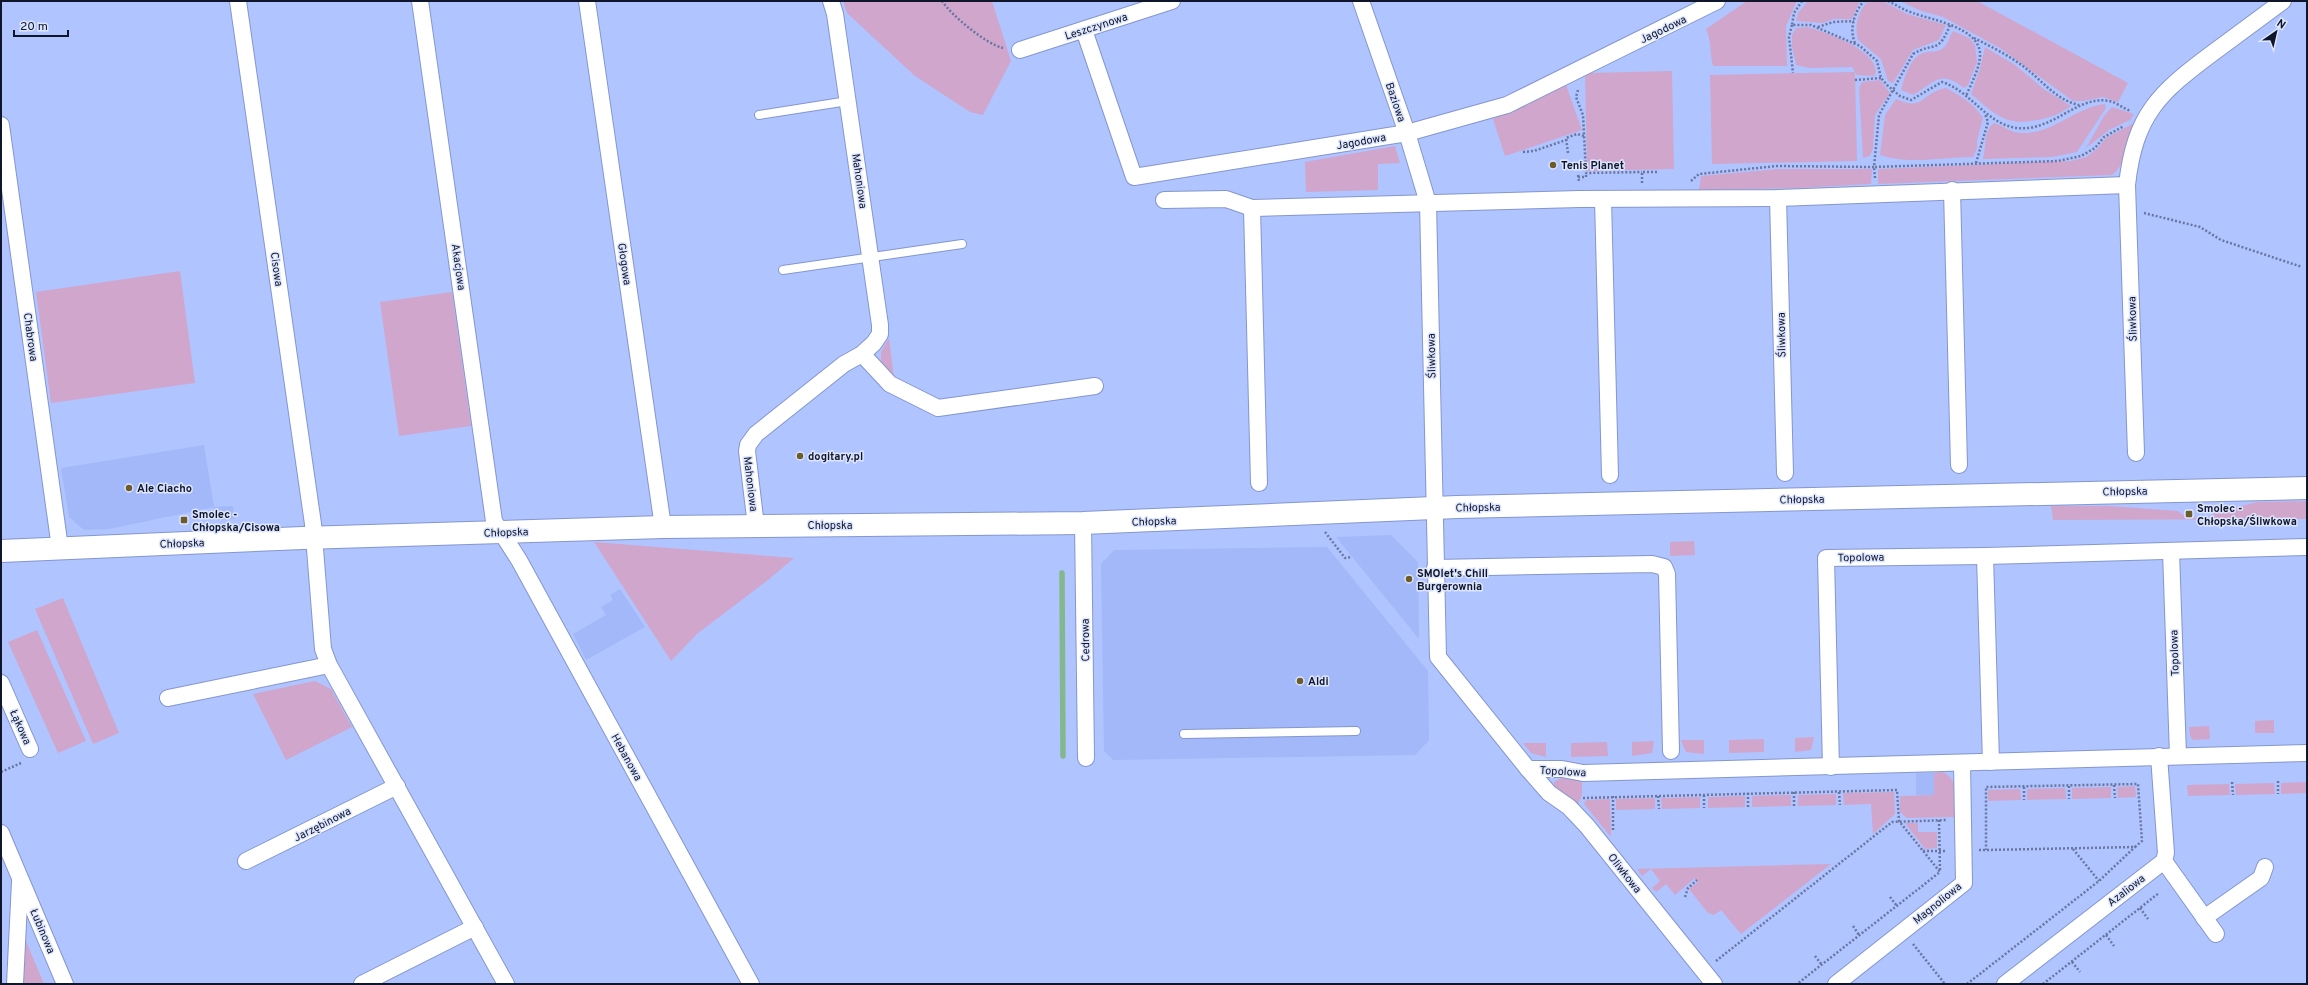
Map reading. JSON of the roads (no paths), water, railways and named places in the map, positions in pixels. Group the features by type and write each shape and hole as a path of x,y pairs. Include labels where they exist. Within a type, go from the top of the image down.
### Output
{"street":[{"name":"Cisowa","path":"238,1 314,538"},
{"name":"Akacjowa","path":"420,1 494,521 501,532"},
{"name":"Głogowa","path":"587,1 663,527"},
{"name":"Mahoniowa","path":"756,526 747,451 748,445 762,430 844,364 862,354 874,343 880,334 871,257 848,101 831,1"},
{"name":"Leszczynowa","path":"1020,50 1172,1"},
{"name":"Baziowa","path":"1361,1 1407,133 1428,203"},
{"name":"Jagodowa","path":"1084,30 1134,177 1407,133 1507,105 1717,1"},
{"name":"Śliwkowa","path":"2136,454 2127,186 2131,156 2142,116 2172,85 2283,1"},
{"name":"Chabrowa","path":"1,125 60,548"},
{"path":"1164,200 1226,199 1252,208 1642,198 1778,198 1952,190 2127,186"},
{"path":"1952,190 1959,464"},
{"name":"Śliwkowa","path":"1778,198 1785,473"},
{"path":"1603,199 1610,475"},
{"name":"Śliwkowa","path":"1428,203 1435,508"},
{"path":"1252,208 1259,483"},
{"path":"862,354 890,384 938,408 1095,386"},
{"name":"Chłopska","path":"1,551 314,538 663,527 1083,523 1435,508 2307,488"},
{"name":"Topolowa","path":"1435,508 1434,533 1438,657 1528,769 1562,768 1583,773 2307,753"},
{"name":"Cedrowa","path":"1083,523 1086,758"},
{"name":"Hebanowa","path":"501,532 519,560 751,984"},
{"path":"314,538 323,649 329,665 506,984"},
{"name":"Topolowa","path":"1831,766 1826,558 1985,556 2307,547"},
{"name":"Topolowa","path":"2171,551 2178,756"},
{"path":"1985,556 1991,762"},
{"path":"1435,568 1652,564 1664,567 1667,574 1671,751"},
{"path":"168,698 329,665"},
{"name":"Łąkowa","path":"1,682 30,749"},
{"path":"2160,756 2166,853 2164,860 2216,934"},
{"name":"Magnoliowa","path":"1836,984 1964,882 1962,763"},
{"name":"Oliwkowa","path":"1528,769 1549,793 1569,807 1587,826 1714,984"},
{"name":"Jarzębinowa","path":"246,861 397,786"},
{"name":"Łubinowa","path":"1,833 65,984"},
{"name":"Azaliowa","path":"2005,984 2164,860"},
{"path":"2204,918 2261,878 2265,867"},
{"name":"Łubinowa","path":"15,984 20,879"},
{"path":"362,984 475,927"}],"lane":[{"path":"759,115 848,101"},
{"path":"783,270 962,244"},
{"path":"1184,734 1356,731"}],"waterway":[{"path":"1062,573 1063,756"}],"place":[{"name":"Tenis Planet","path":"1553,165"},
{"name":"dogitary.pl","path":"800,456"},
{"name":"Ale Ciacho","path":"129,488"},
{"name":"Smolec - Chłopska/Śliwkowa","path":"2189,514"},
{"name":"Smolec - Chłopska/Cisowa","path":"184,520"},
{"name":"SMOlet's Chill Burgerownia","path":"1409,579"},
{"name":"Aldi","path":"1300,681"}]}
